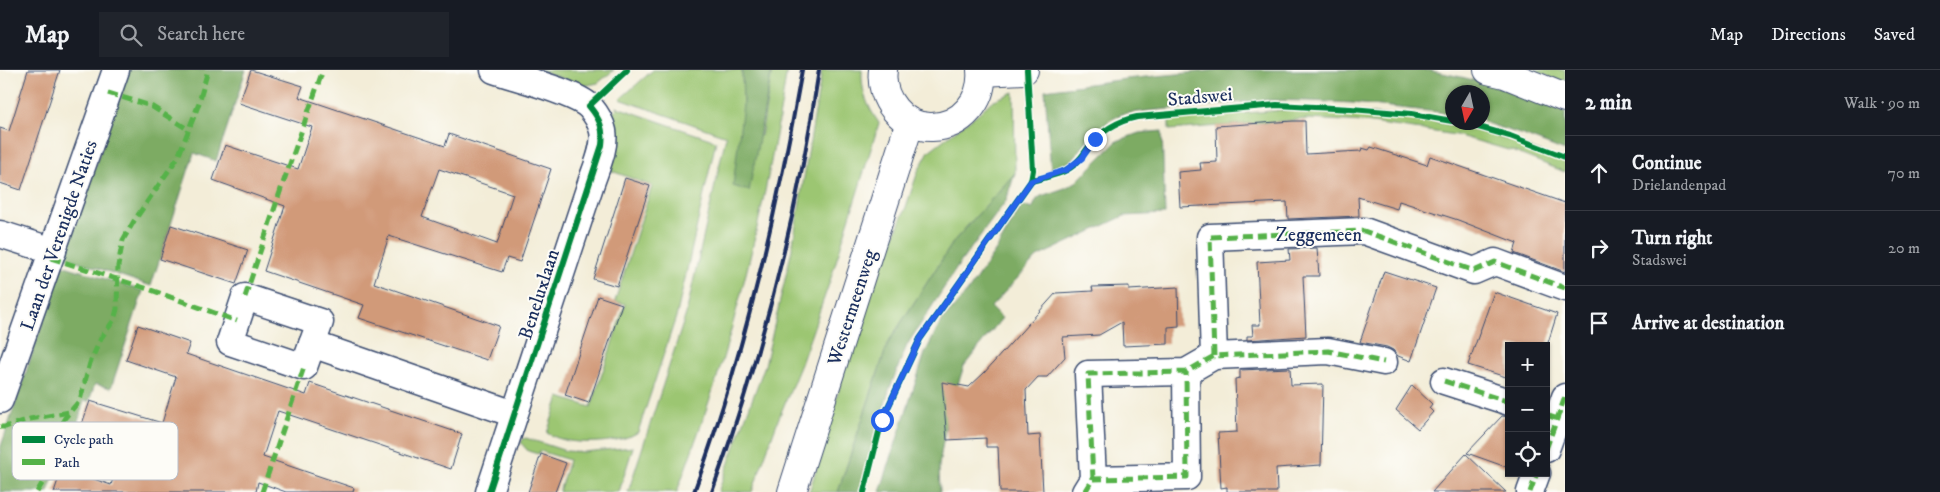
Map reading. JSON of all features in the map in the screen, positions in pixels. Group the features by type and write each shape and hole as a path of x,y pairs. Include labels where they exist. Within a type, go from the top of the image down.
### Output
{"street":[{"name":"Laan der Verenigde Naties","path":"0,400 116,70"},
{"name":"Beneluxlaan","path":"488,492 591,183 602,145 603,132 598,117 589,106 573,96 494,70"},
{"path":"883,70 881,79 885,96 896,112 910,122 931,127 951,123 968,111 979,93 982,71 1024,70"},
{"path":"1488,70 1505,74 1565,98"},
{"name":"Westermeenweg","path":"792,492 910,122"},
{"name":"Zeggemeen","path":"1214,356 1210,237 1364,231 1474,271 1495,262 1565,288"},
{"path":"0,234 53,251"},
{"path":"312,344 514,414"},
{"path":"1186,372 1187,477 1089,486 1088,374 1186,372 1214,356 1328,351 1384,362"},
{"path":"1444,381 1505,401"},
{"path":"1550,433 1556,410"},
{"path":"1530,492 1536,477"}],"green space":[{"path":"127,70 246,70 216,161 194,153 151,286 65,257"},
{"path":"539,70 614,70 598,83 583,86"},
{"path":"653,70 742,70 743,104 761,136 772,70 787,70 764,197 741,292 714,387 677,492 628,492 686,314 726,136 620,99"},
{"path":"742,70 772,70 749,191 733,186 743,104"},
{"path":"822,70 862,70 866,98 879,123 830,281 801,364 752,492 718,492 765,365 792,249"},
{"path":"1219,70 1426,70 1490,85 1445,85 1445,114 1352,103 1266,100 1122,114 1109,121 1090,137 1074,158 1064,166 1051,172 1045,90 1125,79"},
{"path":"1532,70 1565,70 1565,83"},
{"path":"1490,85 1531,98 1565,112 1565,151 1490,124"},
{"path":"1014,92 1015,173 954,241 888,343 838,492 809,492 824,445 855,329 906,207 918,171 929,151 992,101"},
{"path":"617,107 716,141 677,314 638,432 612,441 569,441 547,433 559,397 591,407 625,304 615,301 652,186 609,170 615,154 617,140 617,126 612,110 616,112"},
{"path":"1285,110 1371,114 1414,119 1445,124 1445,130 1472,130 1512,141 1565,162 1565,172 1512,151 1456,135 1365,122 1308,119 1169,130 1169,119"},
{"path":"1162,131 1165,214 1124,216 1037,257 991,307 1002,318 964,366 947,418 939,466 940,492 880,492 925,353 941,322 968,291 996,250 1022,205 1032,209 1037,199 1041,196 1076,182 1117,141 1139,133"},
{"path":"1015,173 1006,201 960,263 907,345 889,390 860,492 838,492 888,343 954,241"},
{"path":"62,265 143,291 111,388 95,384 89,401 84,401 78,422 12,422 12,480 52,480 48,492 0,492 0,449"},
{"path":"526,438 566,451 584,452 633,447 619,492 559,492 569,460 540,451 538,454 528,451 521,443"}],"building":[{"path":"28,70 60,70 21,190 0,183 0,128 9,131"},
{"path":"251,70 303,86 299,97 445,146 449,134 551,169 520,262 507,258 502,272 389,236 374,283 499,326 487,360 359,318 364,305 264,271 285,206 213,180 225,145 298,169 312,127 239,103","holes":["439,169 513,194 497,244 422,217"]},
{"path":"1305,121 1306,154 1361,151 1362,148 1369,150 1371,147 1427,165 1430,156 1565,203 1565,272 1514,253 1517,243 1458,220 1399,201 1397,209 1358,197 1359,216 1288,219 1287,202 1180,207 1178,172 1201,170 1200,163 1217,162 1216,126"},
{"path":"625,178 650,186 617,286 593,279"},
{"path":"171,225 248,250 236,284 160,259"},
{"path":"1317,248 1319,276 1303,276 1306,336 1247,340 1247,336 1253,336 1252,325 1260,325 1257,262 1290,260 1289,249"},
{"path":"1384,271 1436,288 1411,361 1398,356 1387,347 1360,342"},
{"path":"1129,286 1129,290 1178,287 1179,326 1168,327 1168,344 1123,346 1122,322 1099,335 1063,337 1065,357 1047,377 1038,377 1026,390 1028,436 1040,435 1043,492 1000,492 998,447 986,447 986,438 947,440 942,382 969,387 1056,293 1093,291 1092,287"},
{"path":"1494,292 1557,314 1548,342 1505,342 1505,377 1468,365"},
{"path":"598,296 622,304 589,403 565,395"},
{"path":"138,325 190,343 186,354 306,395 310,383 462,434 451,469 278,411 263,457 354,488 353,492 286,492 258,482 256,492 54,492 58,480 97,480 111,485 113,480 178,480 178,422 162,422 176,377 126,360"},
{"path":"1290,368 1291,385 1323,384 1321,465 1276,468 1277,492 1227,492 1227,487 1221,488 1218,433 1237,432 1235,379 1240,378 1240,370"},
{"path":"1412,385 1432,404 1429,408 1433,412 1418,429 1396,410"},
{"path":"90,401 159,422 83,422"},
{"path":"1502,416 1505,416 1505,467 1467,453"},
{"path":"541,454 566,463 555,492 528,492"},
{"path":"1466,454 1506,492 1432,492"}],"railway":[{"path":"694,492 744,336 782,177 802,70"},
{"path":"712,492 730,441 776,284 800,177 819,70"}],"marked path":[{"path":"63,422 80,400 90,363 101,338 114,320 117,309 118,266 123,240 178,157 198,106 208,70"},
{"path":"245,297 323,70"},
{"path":"108,93 151,106 189,130"},
{"path":"1214,356 1210,237 1364,231 1474,271 1495,262 1565,288"},
{"path":"51,258 151,290 237,321"},
{"path":"1085,492 1093,479 1088,374 1186,372 1214,356 1328,351 1384,362"},
{"path":"262,492 304,367"},
{"path":"1093,479 1187,477 1186,372"},
{"path":"1444,381 1505,401"},
{"path":"1550,438 1565,397"},
{"path":"21,422 70,412"},
{"path":"1550,416 1558,419"},
{"path":"0,427 12,425"},
{"path":"1530,492 1536,477"},
{"path":"37,492 44,480"}],"cycle path":[{"path":"489,492 602,145 600,124 589,106 627,70"},
{"path":"864,492 882,420 920,339 1031,181 1033,170 1027,70"},
{"name":"Stadswei","path":"1031,181 1054,175 1074,165 1105,131 1116,124 1137,117 1277,105 1412,114 1445,120"},
{"path":"1489,130 1565,157"}],"route":[{"path":"882,420 920,339 1031,181 1055,175 1074,165 1082,158 1095,139"}]}
